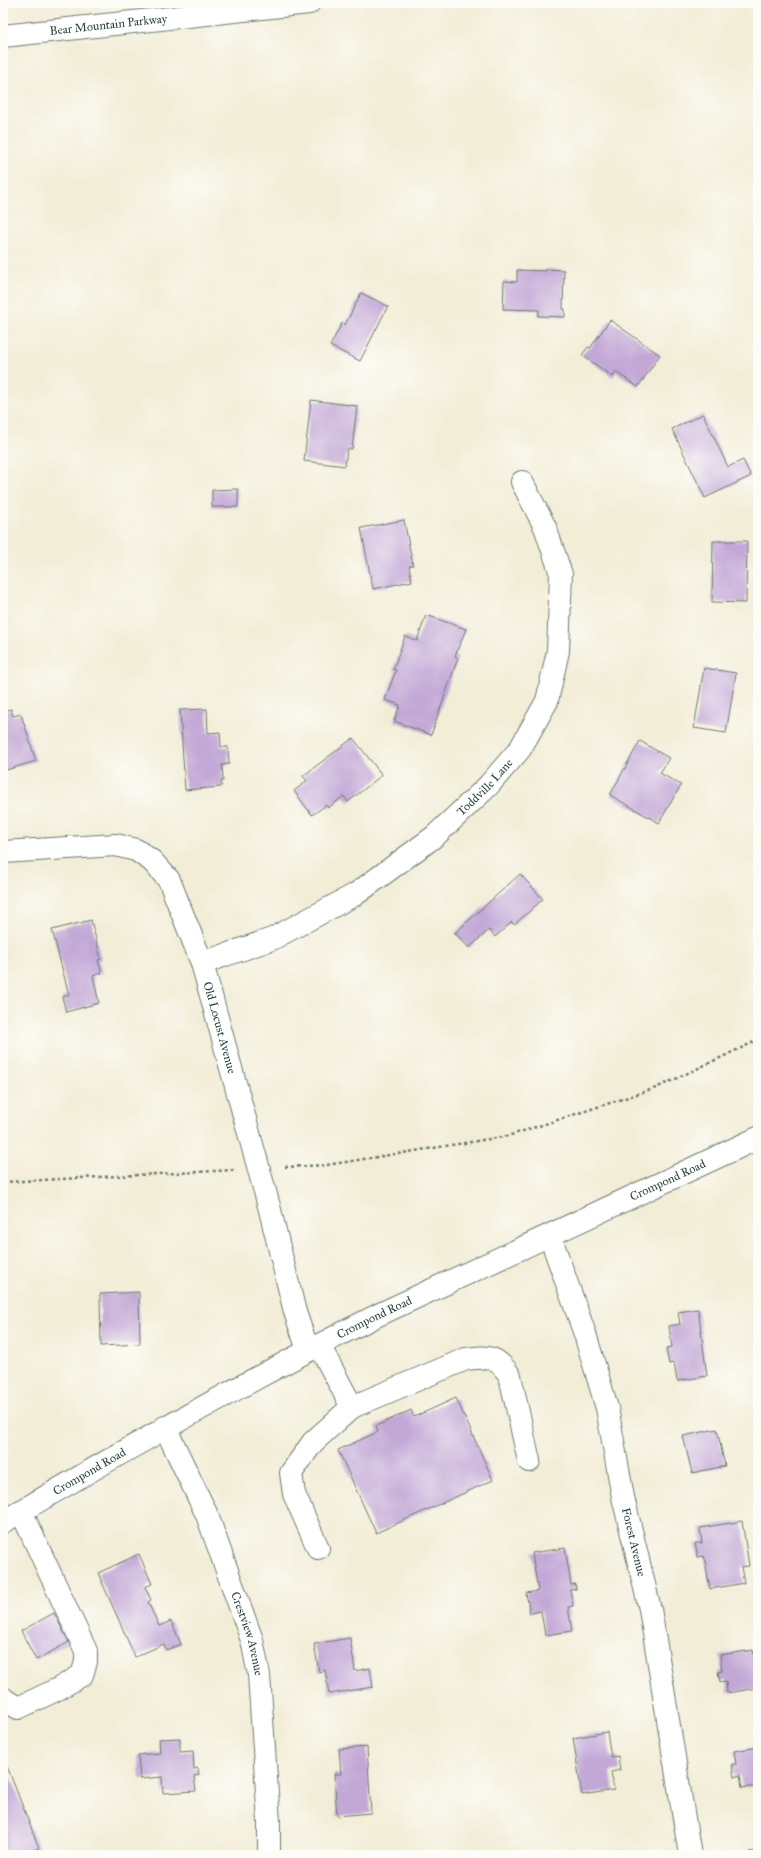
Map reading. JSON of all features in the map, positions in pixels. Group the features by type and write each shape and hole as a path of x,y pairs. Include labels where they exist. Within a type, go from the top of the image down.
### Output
{"main road":[{"name":"Bear Mountain Parkway","path":"3,36 308,3"},
{"name":"Toddville Lane","path":"202,963 272,939 356,894 435,836 488,786 520,749 547,701 558,651 561,574 545,527 522,482"},
{"name":"Old Locust Avenue","path":"3,852 116,845 136,850 152,861 169,880 202,963 259,1169 295,1312 314,1348 352,1408"},
{"name":"Crompond Road","path":"12,1517 165,1427 378,1315 758,1138"},
{"name":"Forest Avenue","path":"550,1236 585,1334 607,1408 623,1497 650,1609 690,1855"},
{"path":"318,1548 294,1494 291,1473 313,1442 352,1408 466,1359 487,1356 502,1365 510,1376 529,1461"},
{"name":"Crestview Avenue","path":"165,1427 207,1515 252,1640 259,1675 269,1822 269,1855"},
{"path":"3,1698 18,1708 58,1689 82,1674 86,1662 86,1651 12,1517"}],"path":[{"path":"3,1182 327,1165 508,1136 656,1088 758,1040"}],"building":[{"path":"546,269 564,270 563,309 565,309 565,317 538,316 539,310 503,309 504,281 517,282 517,270 546,271"},
{"path":"361,293 388,306 360,361 330,346 342,323 345,325"},
{"path":"610,320 660,355 638,387 616,372 613,377 582,355 588,347 590,348"},
{"path":"311,400 357,406 352,449 347,449 345,466 304,461"},
{"path":"703,414 728,467 743,460 751,476 705,498 672,429"},
{"path":"238,489 238,507 212,507 212,490"},
{"path":"404,520 413,565 409,566 412,581 373,589 361,528"},
{"path":"713,541 747,541 746,603 712,602"},
{"path":"426,615 466,629 455,656 458,658 431,735 394,721 400,705 385,700 396,670 393,670 405,636 417,641"},
{"path":"704,668 736,673 726,733 694,728"},
{"path":"11,709 13,716 21,714 36,761 3,771 3,711"},
{"path":"207,709 208,733 220,732 221,747 228,747 229,764 222,765 223,781 221,781 221,787 185,790 180,710"},
{"path":"353,738 382,775 348,802 344,796 328,808 326,805 312,815 294,791 307,781 303,776"},
{"path":"640,741 669,758 660,773 681,785 659,823 610,795"},
{"path":"520,874 543,899 514,925 512,922 495,937 489,930 469,948 455,933"},
{"path":"91,920 101,959 98,960 102,973 93,976 99,1003 66,1012 62,997 69,995 52,930"},
{"path":"139,1292 140,1344 101,1346 100,1294"},
{"path":"698,1309 707,1376 677,1381 674,1363 669,1364 666,1348 672,1347 669,1326 680,1324 678,1312"},
{"path":"456,1398 493,1480 376,1533 338,1450 378,1432 376,1426 411,1410 414,1417"},
{"path":"717,1429 725,1466 692,1473 683,1436"},
{"path":"742,1521 749,1566 741,1567 744,1583 710,1589 704,1556 698,1557 695,1543 702,1543 700,1528"},
{"path":"565,1548 571,1585 575,1584 576,1589 570,1590 573,1606 568,1607 572,1631 545,1635 541,1611 530,1613 526,1593 538,1591 532,1553"},
{"path":"139,1554 152,1584 145,1587 151,1600 148,1602 159,1626 171,1621 181,1644 166,1650 164,1644 135,1657 98,1573"},
{"path":"54,1613 69,1642 36,1660 21,1631"},
{"path":"350,1638 355,1671 370,1668 373,1687 329,1694 325,1670 319,1672 314,1644"},
{"path":"753,1650 758,1688 727,1693 726,1681 720,1682 718,1672 722,1671 720,1655"},
{"path":"607,1732 611,1757 618,1756 620,1770 611,1772 614,1790 582,1795 573,1738"},
{"path":"180,1738 180,1752 193,1751 194,1769 198,1768 199,1775 194,1776 196,1791 163,1793 162,1777 140,1779 138,1755 160,1753 159,1739"},
{"path":"367,1747 371,1813 337,1816 334,1774 341,1774 339,1749"},
{"path":"758,1747 758,1786 742,1788 740,1775 734,1777 732,1764 736,1764 734,1751"},
{"path":"3,1756 39,1848 20,1855 3,1855"},
{"path":"624,1850 625,1855 599,1855 599,1854"},
{"path":"758,1851 758,1855 750,1855 749,1852"},
{"path":"200,1853 200,1855 189,1855 189,1854"}]}
